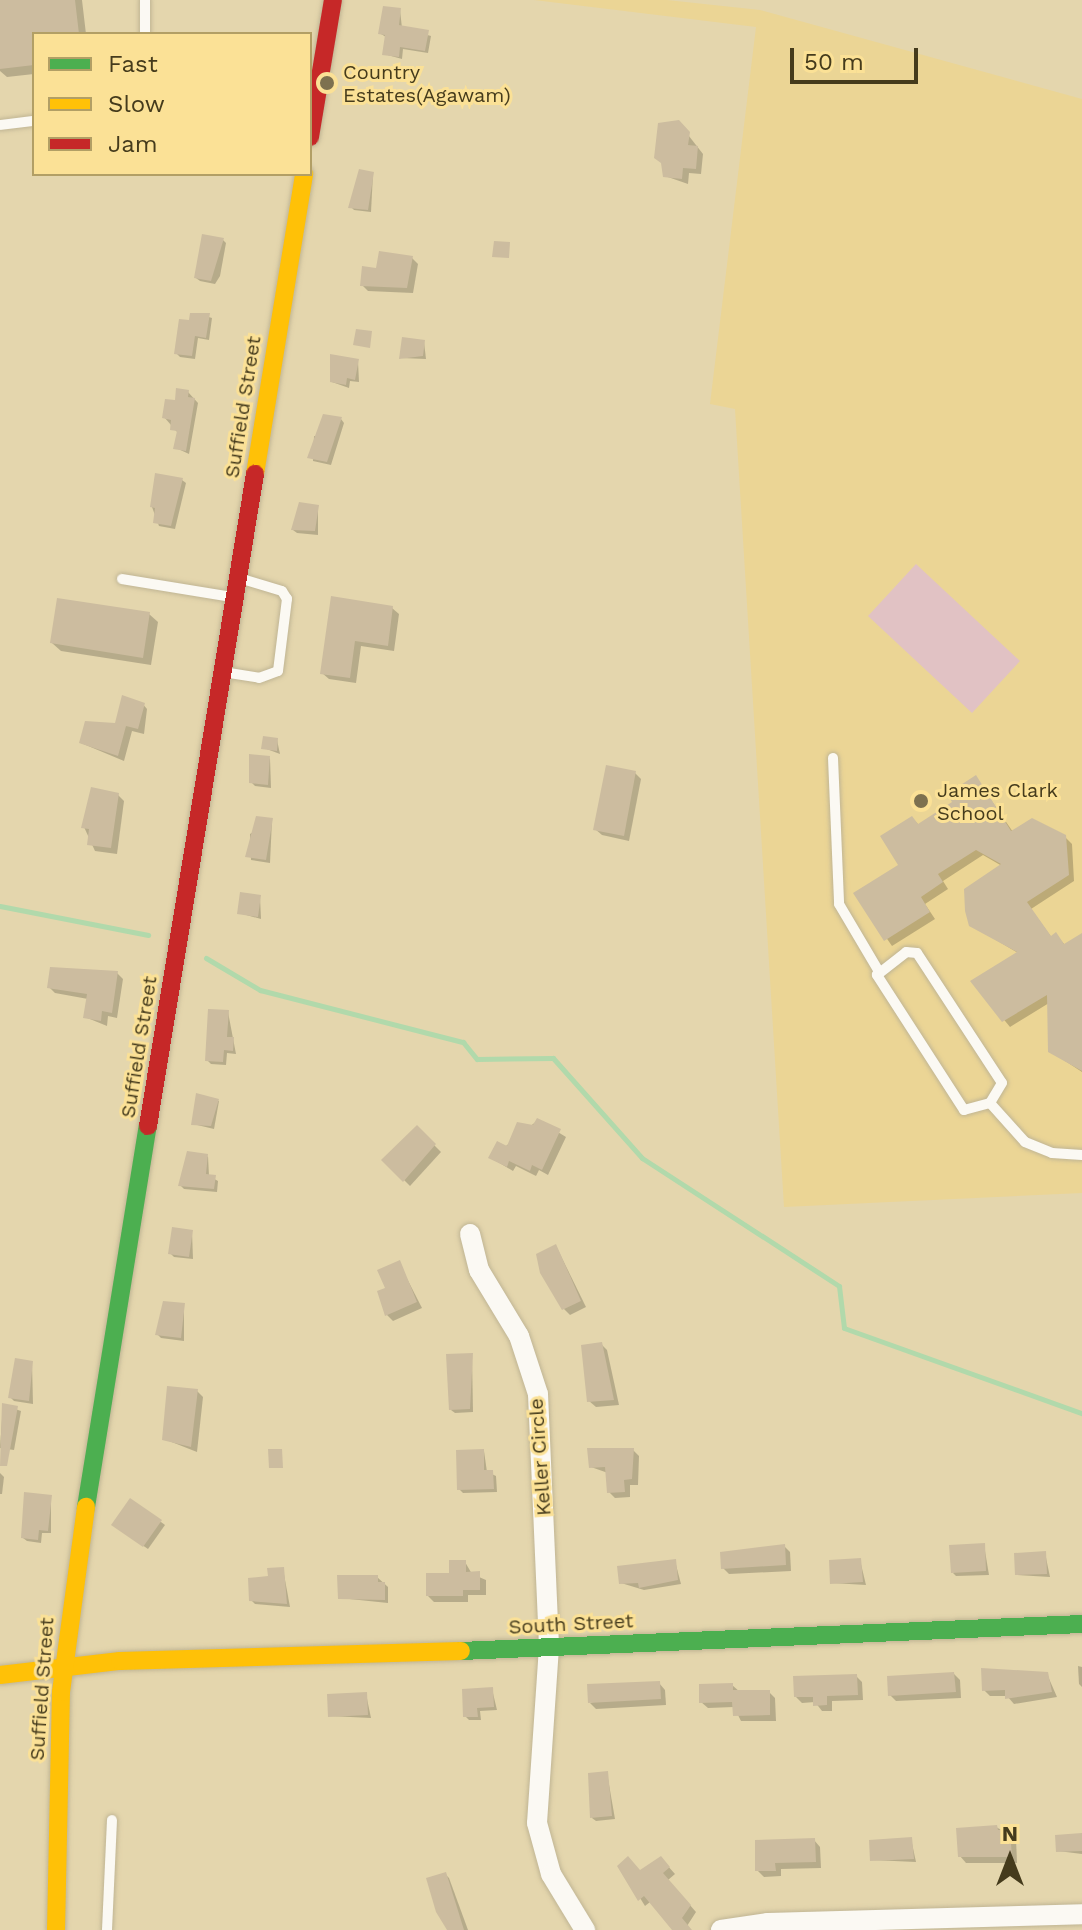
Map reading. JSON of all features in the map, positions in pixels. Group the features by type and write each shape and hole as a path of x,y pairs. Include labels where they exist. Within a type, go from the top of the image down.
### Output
{"main road":[{"path":"312,111 314,85 333,0"},
{"name":"Suffield Street","path":"56,1930 63,1666 221,671 304,176"},
{"name":"South Street","path":"0,1675 63,1666 1082,1624"}],"street":[{"name":"Keller Circle","path":"470,1234 479,1270 519,1336 538,1394 549,1647 537,1823 555,1882 585,1930"},
{"path":"721,1930 768,1923 1082,1914"}],"lane":[{"path":"145,0 145,32"},
{"path":"0,125 32,121"},
{"path":"221,671 259,678 278,671 287,599 282,591 237,577"},
{"path":"122,579 234,597"},
{"path":"833,758 839,904 878,970 964,1110 990,1103 1002,1083 917,953 906,952 878,970"},
{"path":"990,1103 1025,1142 1052,1153 1082,1155"},
{"path":"107,1930 112,1820"}],"shaded area":[{"name":"James Clark School","path":"534,0 667,0 760,10 1082,99 1082,1193 784,1207 735,409 710,404 756,27"},
{"path":"916,564 1020,661 972,713 868,616"}],"building":[{"path":"0,0 75,0 79,32 32,32 32,65 0,69"},
{"path":"383,6 401,8 399,25 429,30 425,51 400,47 399,57 382,55 385,35 378,34"},
{"path":"679,120 690,132 688,145 698,146 696,169 683,168 682,179 663,177 661,163 654,158 658,123"},
{"path":"359,169 374,172 368,210 348,208"},
{"path":"202,234 224,238 211,281 194,278"},
{"path":"494,241 510,242 509,258 492,257"},
{"path":"379,251 413,256 407,288 360,286 362,266 376,268"},
{"path":"190,313 210,313 206,338 195,336 192,356 174,354 179,319 189,320"},
{"path":"356,329 372,331 370,348 353,345"},
{"path":"402,337 425,340 423,356 399,359"},
{"path":"330,354 359,359 355,380 347,378 346,385 330,382"},
{"path":"176,388 189,390 188,397 195,398 186,451 173,449 177,431 170,430 171,420 162,418 165,399 175,400"},
{"path":"323,414 342,417 327,462 307,458"},
{"path":"155,473 183,478 171,526 153,523 155,508 150,507"},
{"path":"299,502 319,505 315,531 291,530"},
{"path":"331,596 393,606 388,646 355,641 350,678 320,674"},
{"path":"57,598 150,612 143,658 50,643"},
{"path":"122,695 145,703 138,729 126,726 118,756 79,743 85,721 115,723"},
{"path":"263,736 278,738 277,751 261,749"},
{"path":"249,754 270,756 268,785 249,783"},
{"path":"606,765 636,771 624,836 593,830"},
{"path":"976,775 1011,831 1032,818 1066,835 1069,875 1027,902 1051,936 1056,932 1064,944 1082,933 1082,1071 1048,1052 1047,995 1002,1022 970,981 1017,952 969,926 965,911 964,889 1001,864 976,850 938,874 943,882 921,897 930,912 884,941 853,893 898,865 880,836 912,816 918,824 952,802 947,794"},
{"path":"91,787 119,793 111,848 87,845 89,829 81,828"},
{"path":"256,816 273,818 266,860 245,857"},
{"path":"240,892 261,895 258,917 237,914"},
{"path":"50,967 118,971 112,1013 102,1011 101,1021 83,1018 87,994 47,988"},
{"path":"208,1009 229,1010 227,1037 234,1037 233,1051 224,1050 223,1062 205,1061"},
{"path":"196,1093 219,1099 211,1126 191,1125"},
{"path":"537,1118 561,1129 542,1170 532,1165 530,1171 509,1161 507,1167 488,1158 497,1141 507,1146 517,1122 533,1125"},
{"path":"417,1125 436,1144 403,1182 381,1160"},
{"path":"187,1151 208,1154 206,1174 216,1175 214,1189 178,1186"},
{"path":"172,1227 193,1230 189,1257 168,1254"},
{"path":"556,1244 581,1301 562,1310 540,1273 536,1254"},
{"path":"400,1260 417,1302 385,1316 377,1291 385,1288 377,1270"},
{"path":"163,1301 185,1303 181,1338 155,1335"},
{"path":"602,1342 614,1400 587,1402 581,1345"},
{"path":"473,1353 470,1409 449,1410 446,1354"},
{"path":"15,1358 33,1361 29,1401 8,1398"},
{"path":"167,1386 198,1389 191,1447 162,1440"},
{"path":"2,1403 18,1406 7,1466 0,1466"},
{"path":"587,1448 634,1448 632,1479 624,1480 625,1492 607,1493 605,1467 589,1468"},
{"path":"268,1449 282,1449 283,1468 269,1468"},
{"path":"484,1449 484,1470 493,1470 494,1489 457,1490 456,1450"},
{"path":"24,1492 52,1495 48,1531 39,1530 38,1540 21,1538"},
{"path":"130,1498 162,1520 143,1547 111,1525"},
{"path":"985,1543 986,1571 951,1573 949,1545"},
{"path":"785,1544 786,1565 721,1569 720,1552"},
{"path":"1046,1551 1047,1574 1015,1575 1014,1553"},
{"path":"861,1558 863,1582 830,1584 829,1560"},
{"path":"676,1559 678,1580 639,1588 638,1583 619,1584 617,1566"},
{"path":"449,1560 466,1560 466,1572 480,1571 480,1590 463,1590 463,1596 426,1596 426,1573 449,1573"},
{"path":"284,1567 287,1604 249,1601 248,1578 268,1576 267,1568"},
{"path":"337,1575 378,1575 378,1582 385,1582 385,1600 338,1599"},
{"path":"981,1668 1048,1672 1052,1692 1005,1699 1005,1690 982,1691"},
{"path":"954,1672 956,1692 888,1696 887,1676"},
{"path":"857,1674 858,1695 827,1696 827,1705 813,1706 813,1697 794,1697 793,1676"},
{"path":"660,1681 661,1699 588,1703 587,1684"},
{"path":"733,1683 733,1690 770,1690 770,1715 733,1716 732,1702 699,1703 699,1684"},
{"path":"493,1687 494,1707 477,1708 478,1717 463,1717 462,1689"},
{"path":"367,1692 368,1715 328,1717 327,1694"},
{"path":"608,1771 612,1816 590,1818 588,1773"},
{"path":"997,1825 998,1830 1010,1830 1012,1857 958,1857 956,1828"},
{"path":"1082,1833 1082,1851 1056,1852 1055,1835"},
{"path":"912,1837 914,1859 870,1861 869,1840"},
{"path":"815,1838 816,1862 775,1863 776,1871 755,1871 755,1840"},
{"path":"628,1856 640,1870 661,1856 670,1867 663,1873 691,1905 682,1918 692,1930 672,1930 644,1896 638,1901 617,1866"},
{"path":"446,1872 464,1930 447,1930 436,1912 426,1878"}],"waterway":[{"path":"0,906 148,935"},
{"path":"206,958 260,990 463,1042 477,1059 553,1058 642,1158 839,1286 844,1328 1082,1413"}],"traffic: fast":[{"path":"86,1507 148,1126"},
{"path":"461,1651 1082,1624"}],"traffic: slow":[{"path":"255,474 304,176"},
{"path":"56,1930 61,1692 86,1507"},
{"path":"0,1675 120,1661 461,1651"}],"traffic: jam":[{"path":"312,125 333,0"},
{"path":"148,1126 255,474"}],"place":[{"name":"Country Estates(Agawam)","path":"327,83"},
{"name":"James Clark School","path":"921,801"}]}
